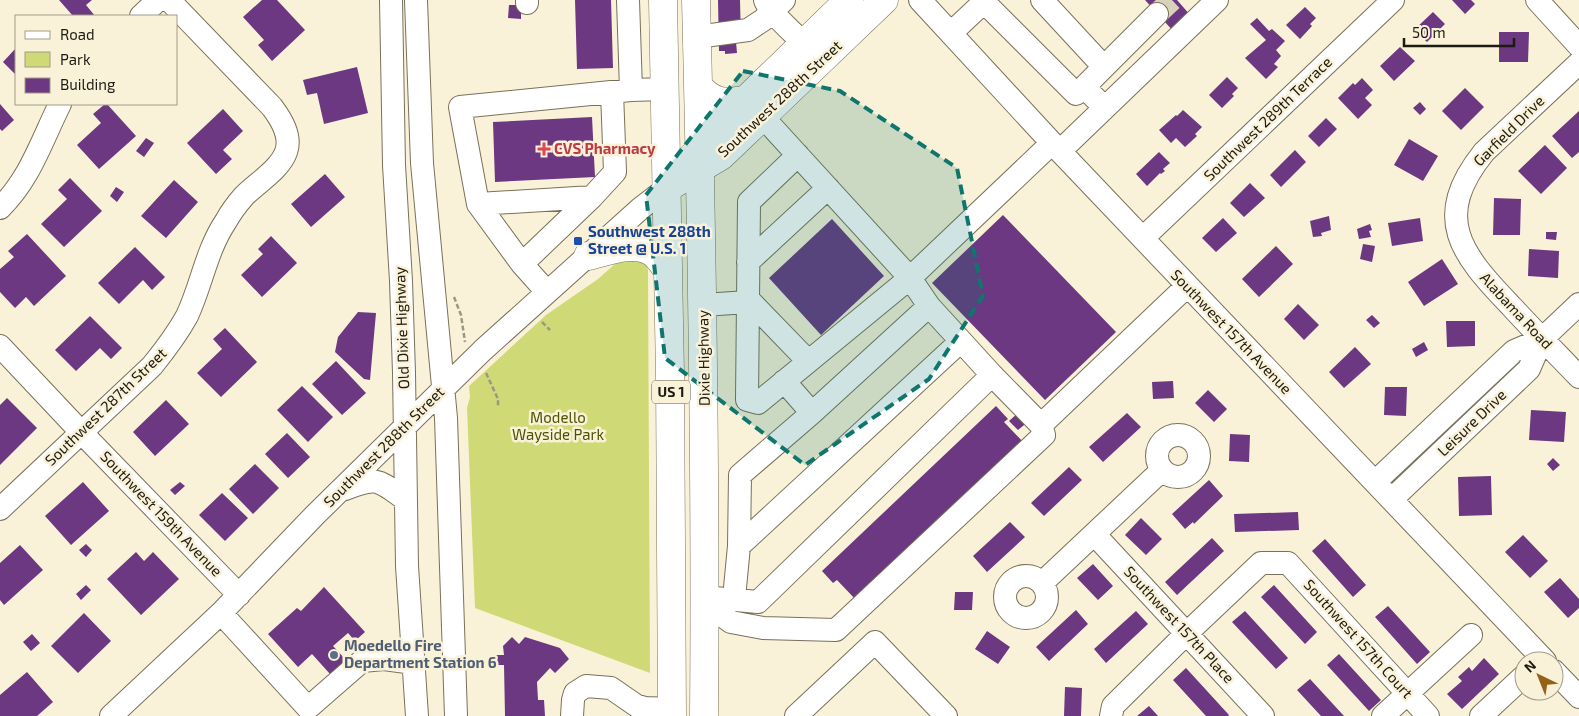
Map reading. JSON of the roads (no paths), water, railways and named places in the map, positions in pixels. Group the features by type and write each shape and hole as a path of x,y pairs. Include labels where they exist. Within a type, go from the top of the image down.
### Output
{"main road":[{"name":"US 1","path":"663,0 671,426 672,713"},
{"name":"Dixie Highway","path":"696,0 705,475 704,716"},
{"name":"Southwest 288th Street","path":"754,108 804,44 849,0"},
{"name":"Southwest 288th Street","path":"667,188 754,108 884,0"},
{"path":"698,86 705,93 719,101 754,108"},
{"path":"588,256 631,247 641,247 655,254 668,271"},
{"path":"671,426 690,483 688,582 692,592 704,600"}],"street":[{"path":"142,15 158,0"},
{"name":"Southwest 287th Street","path":"0,509 152,366 187,315 212,246 221,228 244,196 282,160 287,152 288,143 285,129 272,107 169,0"},
{"name":"Old Dixie Highway","path":"391,0 394,165 401,281 407,566 418,716"},
{"path":"416,0 422,163 443,389 451,537 456,716"},
{"path":"522,264 592,197 615,172 628,0"},
{"name":"Southwest 157th Avenue","path":"920,0 1187,286 1392,499 1535,651"},
{"path":"1042,0 1104,67"},
{"path":"798,156 749,202 747,400 758,403 910,278 1056,147 1104,107 1217,0"},
{"name":"Southwest 289th Terrace","path":"1143,238 1393,0"},
{"path":"1537,0 1579,46"},
{"path":"951,33 986,1 1076,94 1157,14"},
{"path":"697,37 748,30 755,27 774,4 804,44"},
{"name":"Garfield Drive","path":"1461,239 1456,219 1457,201 1460,188 1472,168 1499,137 1579,63"},
{"path":"1084,87 1104,107"},
{"path":"547,292 522,264 478,204 460,107 622,91 665,89"},
{"path":"0,208 19,187 32,166 60,105"},
{"path":"704,600 731,622 763,628 836,630 1044,435 1041,425 929,306 910,278 754,108"},
{"name":"Southwest 288th Street","path":"112,716 221,613 405,425 547,292 641,208 667,188"},
{"path":"748,262 828,188"},
{"path":"478,204 592,197"},
{"name":"Alabama Road","path":"1461,239 1468,257 1480,273 1579,377"},
{"path":"1041,425 1187,286"},
{"path":"748,300 808,361"},
{"path":"703,305 748,300"},
{"name":"Leisure Drive","path":"1375,482 1514,351 1542,339 1579,304"},
{"path":"705,475 740,475 812,413 929,306"},
{"name":"Leisure Drive","path":"1392,499 1529,369 1542,339"},
{"path":"739,546 962,341"},
{"name":"Southwest 159th Avenue","path":"0,346 239,595"},
{"path":"704,600 734,598 758,602 992,375"},
{"path":"784,381 812,413"},
{"path":"1042,583 1162,470"},
{"path":"734,598 739,546 740,475"},
{"path":"339,491 366,481 378,482 406,500"},
{"name":"Southwest 157th Place","path":"1095,534 1263,716"},
{"name":"Southwest 157th Court","path":"1186,634 1261,563 1288,562 1428,716"},
{"path":"221,613 308,708 362,661 384,658 414,663"},
{"path":"1111,716 1113,706 1186,634"},
{"path":"1383,716 1470,635"},
{"path":"796,716 875,642 935,712"},
{"name":"Southwest 157th Avenue","path":"1564,682 1579,697"},
{"path":"1481,716 1514,685"},
{"path":"572,716 575,693 586,686 608,687 626,706 672,713"}],"tunnel":[{"path":"1157,14 1172,0"}],"place":[{"name":"CVS Pharmacy","path":"544,149"},
{"name":"Southwest 288th Street @ U.S. 1","path":"578,241"},
{"name":"Moedello Fire Department Station 6","path":"334,655"}],"park label":[{"name":"Modello Wayside Park","path":"558,426"}]}
